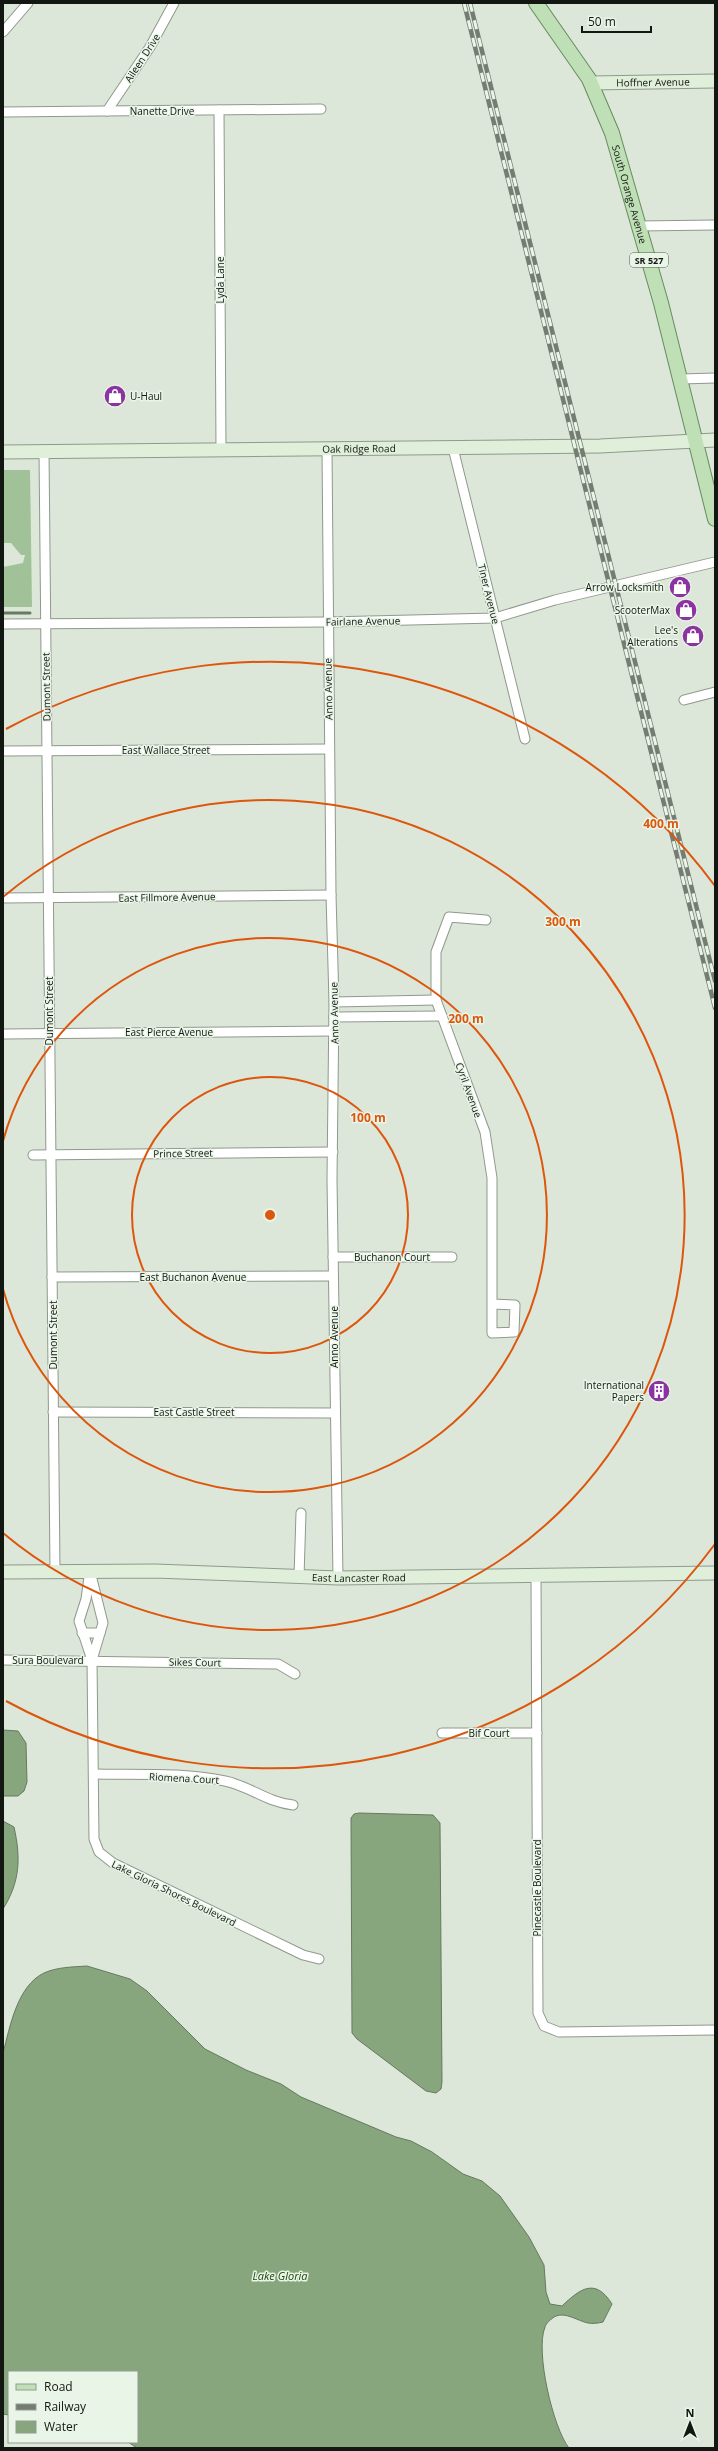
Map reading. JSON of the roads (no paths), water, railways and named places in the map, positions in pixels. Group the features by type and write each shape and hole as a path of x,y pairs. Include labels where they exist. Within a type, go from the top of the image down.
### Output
{"main road":[{"name":"South Orange Avenue","path":"536,3 591,83 612,133 681,379 715,519"},
{"name":"Hoffner Avenue","path":"591,83 715,81"},
{"name":"Oak Ridge Road","path":"3,452 600,446 715,440"},
{"name":"East Lancaster Road","path":"3,1572 198,1572 338,1578 715,1573"}],"street":[{"path":"3,32 28,3"},
{"name":"Aileen Drive","path":"107,111 150,47 174,3"},
{"name":"Nanette Drive","path":"3,112 321,109"},
{"name":"Lyda Lane","path":"219,110 221,450"},
{"path":"639,226 715,225"},
{"path":"681,379 715,378"},
{"name":"Tiner Avenue","path":"453,448 525,739"},
{"name":"Anno Avenue","path":"327,449 329,749 334,1002 332,1152 334,1413 338,1578"},
{"name":"Dumont Street","path":"44,451 55,1571"},
{"name":"Fairlane Avenue","path":"3,624 328,622 494,618 556,600 715,562"},
{"path":"684,700 715,692"},
{"name":"East Wallace Street","path":"3,751 329,749"},
{"name":"East Fillmore Avenue","path":"3,898 331,895"},
{"name":"Cyril Avenue","path":"486,920 449,917 436,952 436,1000 485,1132 492,1178 492,1304"},
{"path":"334,1002 436,1000"},
{"path":"352,1001 355,1017"},
{"path":"334,1017 442,1016"},
{"name":"East Pierce Avenue","path":"3,1034 334,1031"},
{"name":"Prince Street","path":"33,1155 332,1152"},
{"name":"Buchanon Court","path":"333,1257 452,1257"},
{"name":"East Buchanon Avenue","path":"52,1277 334,1276"},
{"name":"East Castle Street","path":"53,1412 334,1413"},
{"path":"298,1577 301,1513"},
{"name":"Lake Gloria Shores Boulevard","path":"90,1571 86,1599 79,1617 82,1633 92,1660"},
{"name":"Lake Gloria Shores Boulevard","path":"90,1571 102,1618 100,1633 92,1660 94,1839 104,1858 303,1955 319,1959"},
{"name":"Pinecastle Boulevard","path":"536,1576 538,2013 544,2026 559,2032 715,2030"},
{"path":"82,1633 100,1633"},
{"name":"Sura Boulevard","path":"3,1660 92,1660"},
{"name":"Sikes Court","path":"92,1660 278,1664 295,1674"},
{"name":"Bif Court","path":"442,1733 537,1733"},
{"name":"Riomena Court","path":"94,1774 215,1779 241,1786 276,1803 293,1805"}],"water":[{"path":"3,1730 18,1731 26,1743 27,1782 24,1791 18,1796 3,1796"},
{"path":"354,1814 433,1815 440,1823 442,2082 441,2089 436,2093 426,2091 357,2039 352,2033 351,1818"},
{"path":"3,1821 14,1827 18,1849 18,1870 13,1889 3,1909"},
{"name":"Lake Gloria","path":"87,1966 130,1979 147,1991 205,2049 246,2070 281,2084 301,2097 396,2137 411,2141 432,2152 463,2174 482,2181 500,2196 529,2237 544,2265 546,2292 550,2304 562,2306 575,2295 587,2288 593,2288 606,2296 612,2304 603,2322 588,2323 568,2316 560,2315 551,2319 545,2327 542,2353 547,2389 557,2424 569,2448 137,2448 130,2443 138,2443 138,2371 8,2371 8,2415 3,2414 3,2053 16,2008 27,1987 44,1973 65,1968"}],"waterway":[{"path":"3,613 30,613"}],"railway":[{"path":"464,3 715,1008"},
{"path":"470,3 715,981"}],"place":[{"name":"U-Haul","path":"115,396"},
{"name":"Arrow Locksmith","path":"680,587"},
{"name":"ScooterMax","path":"686,610"},
{"name":"Lee's Alterations","path":"693,636"},
{"name":"International Papers","path":"659,1391"}]}
